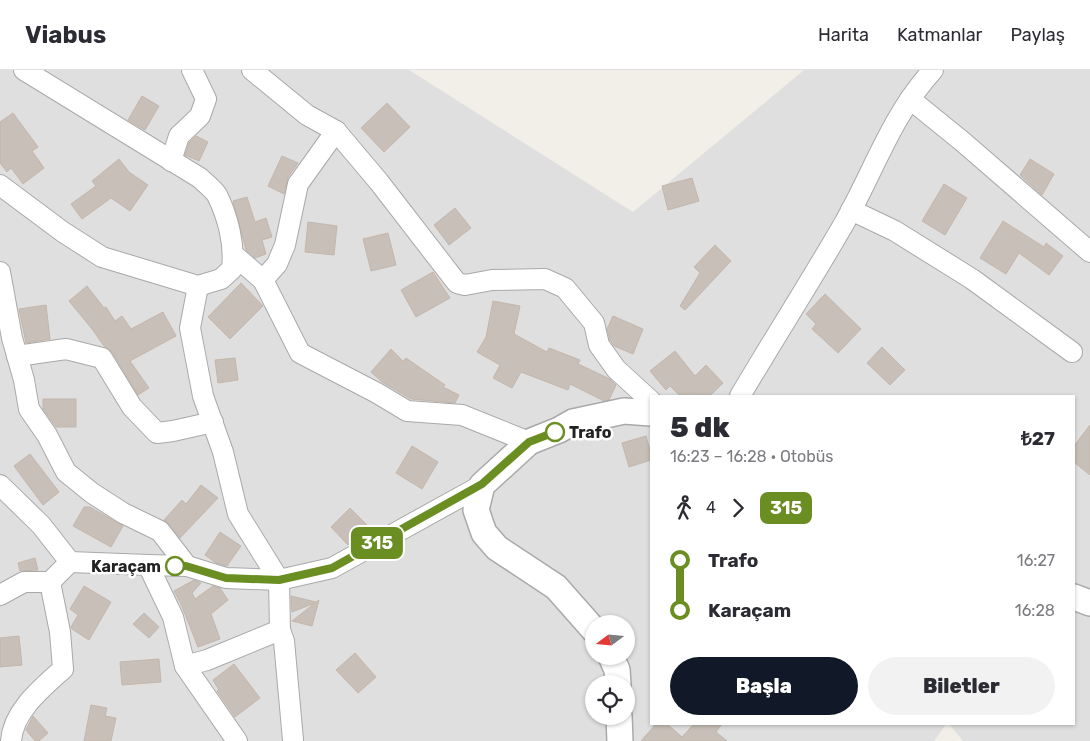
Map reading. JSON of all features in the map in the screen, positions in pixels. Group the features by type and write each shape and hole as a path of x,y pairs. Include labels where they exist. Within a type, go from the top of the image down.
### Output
{"street":[{"path":"0,185 63,232 102,257 198,286 220,279 232,269 234,255 229,228 216,194 200,178 24,70"},
{"path":"171,160 179,136 200,116 206,99 192,70"},
{"path":"252,70 307,115 336,131 379,182 457,283 465,285 492,280 545,279 565,288 594,323 599,346 616,370 650,400"},
{"path":"741,395 843,226 884,140 921,83 933,70"},
{"path":"910,99 963,142 1090,252"},
{"path":"263,280 277,264 284,245 298,184 336,131"},
{"path":"851,210 895,231 972,279 1072,352"},
{"path":"234,255 263,280 300,354 377,393 406,412 462,415 529,442"},
{"path":"0,272 12,338 24,380 29,409 47,435 66,472 92,493 123,513 160,531 186,566"},
{"path":"198,286 190,328 203,396 223,452 238,514 279,580 280,630 284,641 292,741"},
{"path":"17,356 66,349 102,358 132,407 158,432 173,431 213,422"},
{"path":"0,595 24,582 50,582 70,562 186,566 226,578 279,580 332,568 482,484 529,442 559,430 572,422 624,411 650,413"},
{"path":"482,484 476,510 484,534 497,548 556,586 585,620"},
{"path":"0,485 41,525 70,562"},
{"path":"148,565 173,617 185,666 238,741"},
{"path":"11,741 14,722 34,696 63,669 60,632 50,582"},
{"path":"1075,597 1090,603"},
{"path":"185,666 207,660 280,630"},
{"path":"619,725 620,741"}],"shaded area":[{"path":"0,70 409,70 633,212 804,70 1090,70 1090,741 963,741 950,725 1075,725 1075,395 650,395 650,725 945,725 934,741 0,741"}],"building":[{"path":"142,96 159,106 145,130 128,120"},
{"path":"387,103 410,127 384,152 361,128"},
{"path":"13,113 38,147 32,151 44,168 23,184 11,168 7,172 0,163 0,122"},
{"path":"196,136 208,142 199,161 185,155 189,143"},
{"path":"282,156 298,163 288,177 284,194 268,186"},
{"path":"119,159 129,172 148,185 130,211 111,198 82,219 71,204 96,186 92,181"},
{"path":"1030,159 1054,174 1042,195 1020,175"},
{"path":"692,178 699,201 668,210 662,186"},
{"path":"944,184 967,198 945,235 922,221"},
{"path":"247,197 255,222 266,218 272,237 262,240 266,254 255,258 246,250 233,201"},
{"path":"455,208 471,228 449,245 434,225"},
{"path":"1003,221 1044,247 1046,243 1063,256 1049,275 1019,253 1006,274 980,258"},
{"path":"308,222 337,226 334,255 305,252"},
{"path":"388,233 396,265 371,271 363,239"},
{"path":"715,245 731,261 685,310 680,306 700,273 694,267"},
{"path":"433,272 450,298 416,317 401,290"},
{"path":"241,283 263,306 230,339 208,317"},
{"path":"87,286 104,308 106,307 115,321 122,316 131,329 163,312 176,336 130,361 149,388 138,395 112,352 104,346 69,301"},
{"path":"825,294 861,329 838,353 812,329 816,324 806,314"},
{"path":"493,301 520,306 514,334 547,352 549,348 580,360 578,364 610,379 616,385 609,400 604,401 570,384 568,390 521,372 512,388 493,378 500,365 477,352 486,337"},
{"path":"46,305 50,339 26,343 19,309"},
{"path":"613,316 643,329 633,354 614,346 610,340 607,329"},
{"path":"882,347 905,370 890,385 867,363"},
{"path":"391,349 403,361 406,358 445,385 443,387 459,395 455,403 411,399 382,382 371,372"},
{"path":"675,351 695,376 706,365 723,383 711,395 679,395 670,386 666,390 650,371"},
{"path":"235,358 238,380 218,383 215,360"},
{"path":"43,399 76,399 76,427 56,427 43,409"},
{"path":"1090,425 1090,475 1075,463 1075,445"},
{"path":"646,436 650,450 650,460 629,467 622,443"},
{"path":"412,446 438,462 422,489 396,473"},
{"path":"30,454 59,492 43,505 14,466"},
{"path":"201,485 218,498 180,538 164,520 182,500 186,504"},
{"path":"84,507 90,507 123,526 111,547 73,526"},
{"path":"350,508 367,525 348,545 331,527"},
{"path":"220,532 241,546 227,566 216,563 205,555"},
{"path":"35,558 38,570 20,571 18,563"},
{"path":"194,580 201,583 192,593 195,599 213,586 220,588 228,600 211,614 220,639 198,647 174,591"},
{"path":"84,586 111,602 89,640 71,627 78,615 70,609"},
{"path":"291,596 316,602 319,600 312,626 292,621 315,603 292,612"},
{"path":"144,613 159,627 149,638 133,624"},
{"path":"19,636 22,665 0,667 0,638"},
{"path":"355,653 376,677 358,693 336,670"},
{"path":"159,659 161,682 122,685 120,662"},
{"path":"234,664 260,698 235,717 217,691 219,690 213,680"},
{"path":"91,705 107,708 105,716 116,718 111,741 84,741"},
{"path":"33,716 48,733 39,741 35,741 26,730"},
{"path":"655,725 668,725 682,737 693,725 721,725 716,732 727,741 641,741"}],"bus line":[{"name":"315","path":"175,566 186,566 226,578 279,580 332,568 482,484 529,442 555,432"}],"place":[{"name":"Trafo","path":"555,432"},
{"name":"Karaçam","path":"175,566"}]}
